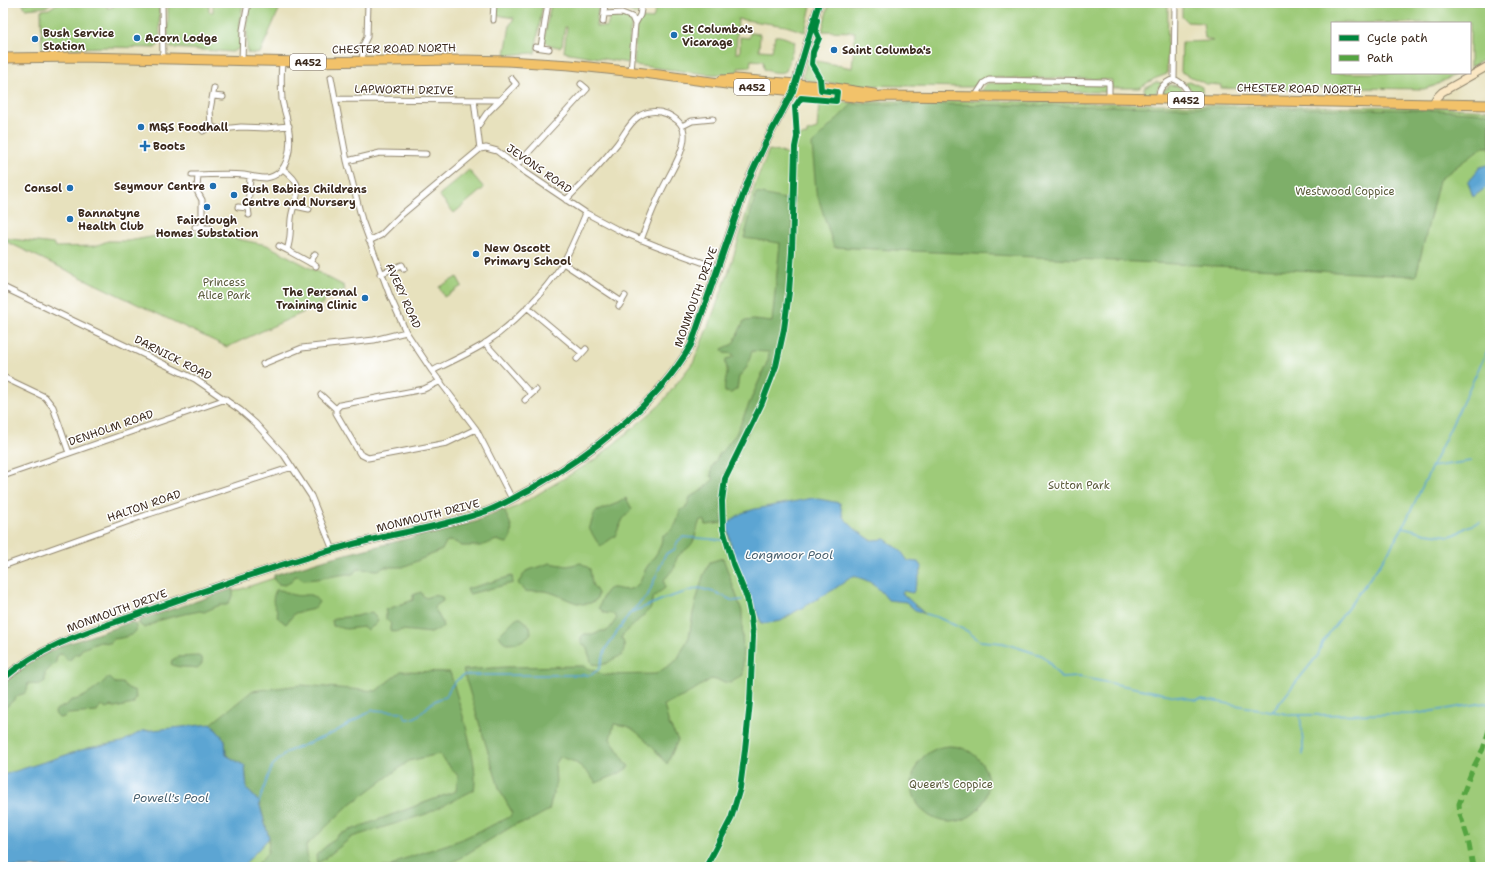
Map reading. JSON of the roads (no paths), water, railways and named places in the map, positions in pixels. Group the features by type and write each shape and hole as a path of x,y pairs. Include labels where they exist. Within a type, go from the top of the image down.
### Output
{"highway":[{"name":"CHESTER ROAD NORTH","path":"3,58 42,57 282,62 507,61 570,65 712,82 735,78 865,98 882,96 1108,98 1490,105"}],"street":[{"path":"162,3 163,59"},
{"path":"242,60 243,30 248,3"},
{"path":"364,61 362,47 367,37 368,3"},
{"path":"493,20 494,3"},
{"path":"548,3 538,47 549,49"},
{"path":"603,22 605,3"},
{"name":"MONMOUTH DRIVE","path":"3,679 29,659 56,644 208,590 333,550 467,518 489,511 552,477 621,425 651,398 669,379 691,345 754,168 794,88 819,3"},
{"path":"1174,79 1175,3"},
{"path":"631,72 635,24 640,15 642,4"},
{"path":"604,14 628,14 632,17 635,24"},
{"path":"202,227 202,200 197,191 195,175 244,175 264,178 271,177 283,169 285,165 288,150 289,126 282,100 282,62"},
{"path":"1438,103 1438,96 1446,90 1490,65"},
{"name":"AVERY ROAD","path":"331,77 347,161 362,220 380,274 406,332 432,371 476,429 512,499"},
{"path":"478,126 487,113 516,84 511,78"},
{"path":"1159,100 1158,94 1160,88 1167,82 1174,79 1183,83 1187,88 1189,100"},
{"path":"975,97 984,83 989,80 1106,82 1110,85 1108,98"},
{"path":"516,166 587,89 581,84"},
{"path":"211,126 210,110 214,88"},
{"path":"213,96 223,96"},
{"name":"LAPWORTH DRIVE","path":"335,99 499,100"},
{"path":"369,241 381,236 401,215 480,149 474,100"},
{"path":"566,200 595,171 639,116 651,111 661,112 678,121 684,132 684,140 680,153 660,193 641,240"},
{"path":"682,126 692,121 713,119"},
{"path":"211,126 222,129 289,126"},
{"path":"203,131 211,126"},
{"name":"JEVONS ROAD","path":"480,149 486,148 497,151 516,166 586,213 622,232 718,268"},
{"path":"347,161 380,152 426,154"},
{"path":"283,169 292,176 298,188 298,194 292,216 291,238 287,250"},
{"path":"249,215 250,177"},
{"path":"295,206 309,209"},
{"path":"238,207 248,208"},
{"path":"432,371 485,343 505,328 527,307 548,284 563,263 586,213"},
{"path":"195,227 210,228"},
{"path":"279,246 316,266"},
{"path":"310,262 315,254"},
{"path":"563,263 620,304 625,296"},
{"path":"380,274 402,265"},
{"name":"DARNICK ROAD","path":"3,287 195,379 226,399 249,417 284,455 311,496 333,550"},
{"path":"527,307 582,353"},
{"path":"263,364 270,364 302,348 374,340 406,332"},
{"path":"485,343 533,392 525,400"},
{"path":"576,359 586,349"},
{"path":"3,377 45,397 53,407 69,453"},
{"path":"336,409 340,405 424,389 441,382"},
{"path":"322,395 336,409 337,416 360,454 368,458 447,443 476,429"},
{"name":"DENHOLM ROAD","path":"3,476 226,399"},
{"name":"HALTON ROAD","path":"3,566 142,516 292,466"}],"water":[{"path":"1490,164 1490,183 1473,197 1468,182 1480,167"},
{"name":"Longmoor Pool","path":"813,498 840,503 843,517 855,529 871,540 885,539 901,551 908,561 918,562 922,568 913,593 903,591 902,593 925,614 915,610 906,602 888,600 873,584 853,576 833,590 781,621 762,624 745,587 736,562 727,523 742,513 755,509"},
{"name":"Powell's Pool","path":"211,724 225,740 226,755 245,766 247,789 259,802 269,838 242,867 3,867 3,775 88,748 122,742 142,731"}],"waterway":[{"path":"1273,711 1318,655 1322,643 1390,549 1403,527 1490,345"},
{"path":"1431,467 1471,461"},
{"path":"1403,527 1426,533 1450,536 1480,522"},
{"path":"631,612 648,595 664,557 667,553 674,550 678,541 683,537 723,540"},
{"path":"259,802 272,766 287,752 333,733 373,710 402,712 406,719 412,719 429,705 446,697 453,684 464,675 591,675 599,669 606,648 630,613 666,598 699,588 717,593 733,601 742,600"},
{"path":"925,614 937,617 967,631 980,641 1003,643 1041,655 1047,660 1061,678 1080,677 1196,700 1201,699 1293,715 1414,714 1484,703 1490,704"},
{"path":"1300,715 1303,755"}],"place":[{"name":"St Columba's Vicarage","path":"674,35"},
{"name":"Acorn Lodge","path":"137,38"},
{"name":"Bush Service Station","path":"35,39"},
{"name":"Saint Columba's","path":"834,50"},
{"name":"M&S Foodhall","path":"141,127"},
{"name":"Boots","path":"145,146"},
{"name":"Seymour Centre","path":"213,186"},
{"name":"Consol","path":"70,188"},
{"name":"Bush Babies Childrens Centre and Nursery","path":"234,195"},
{"name":"Fairclough Homes Substation","path":"207,207"},
{"name":"Bannatyne Health Club","path":"70,219"},
{"name":"New Oscott Primary School","path":"476,254"},
{"name":"The Personal Training Clinic","path":"365,298"}],"park label":[{"name":"Westwood Coppice","path":"1345,191"},
{"name":"Princess Alice Park","path":"224,288"},
{"name":"Sutton Park","path":"1079,485"},
{"name":"Queen's Coppice","path":"951,784"}]}
